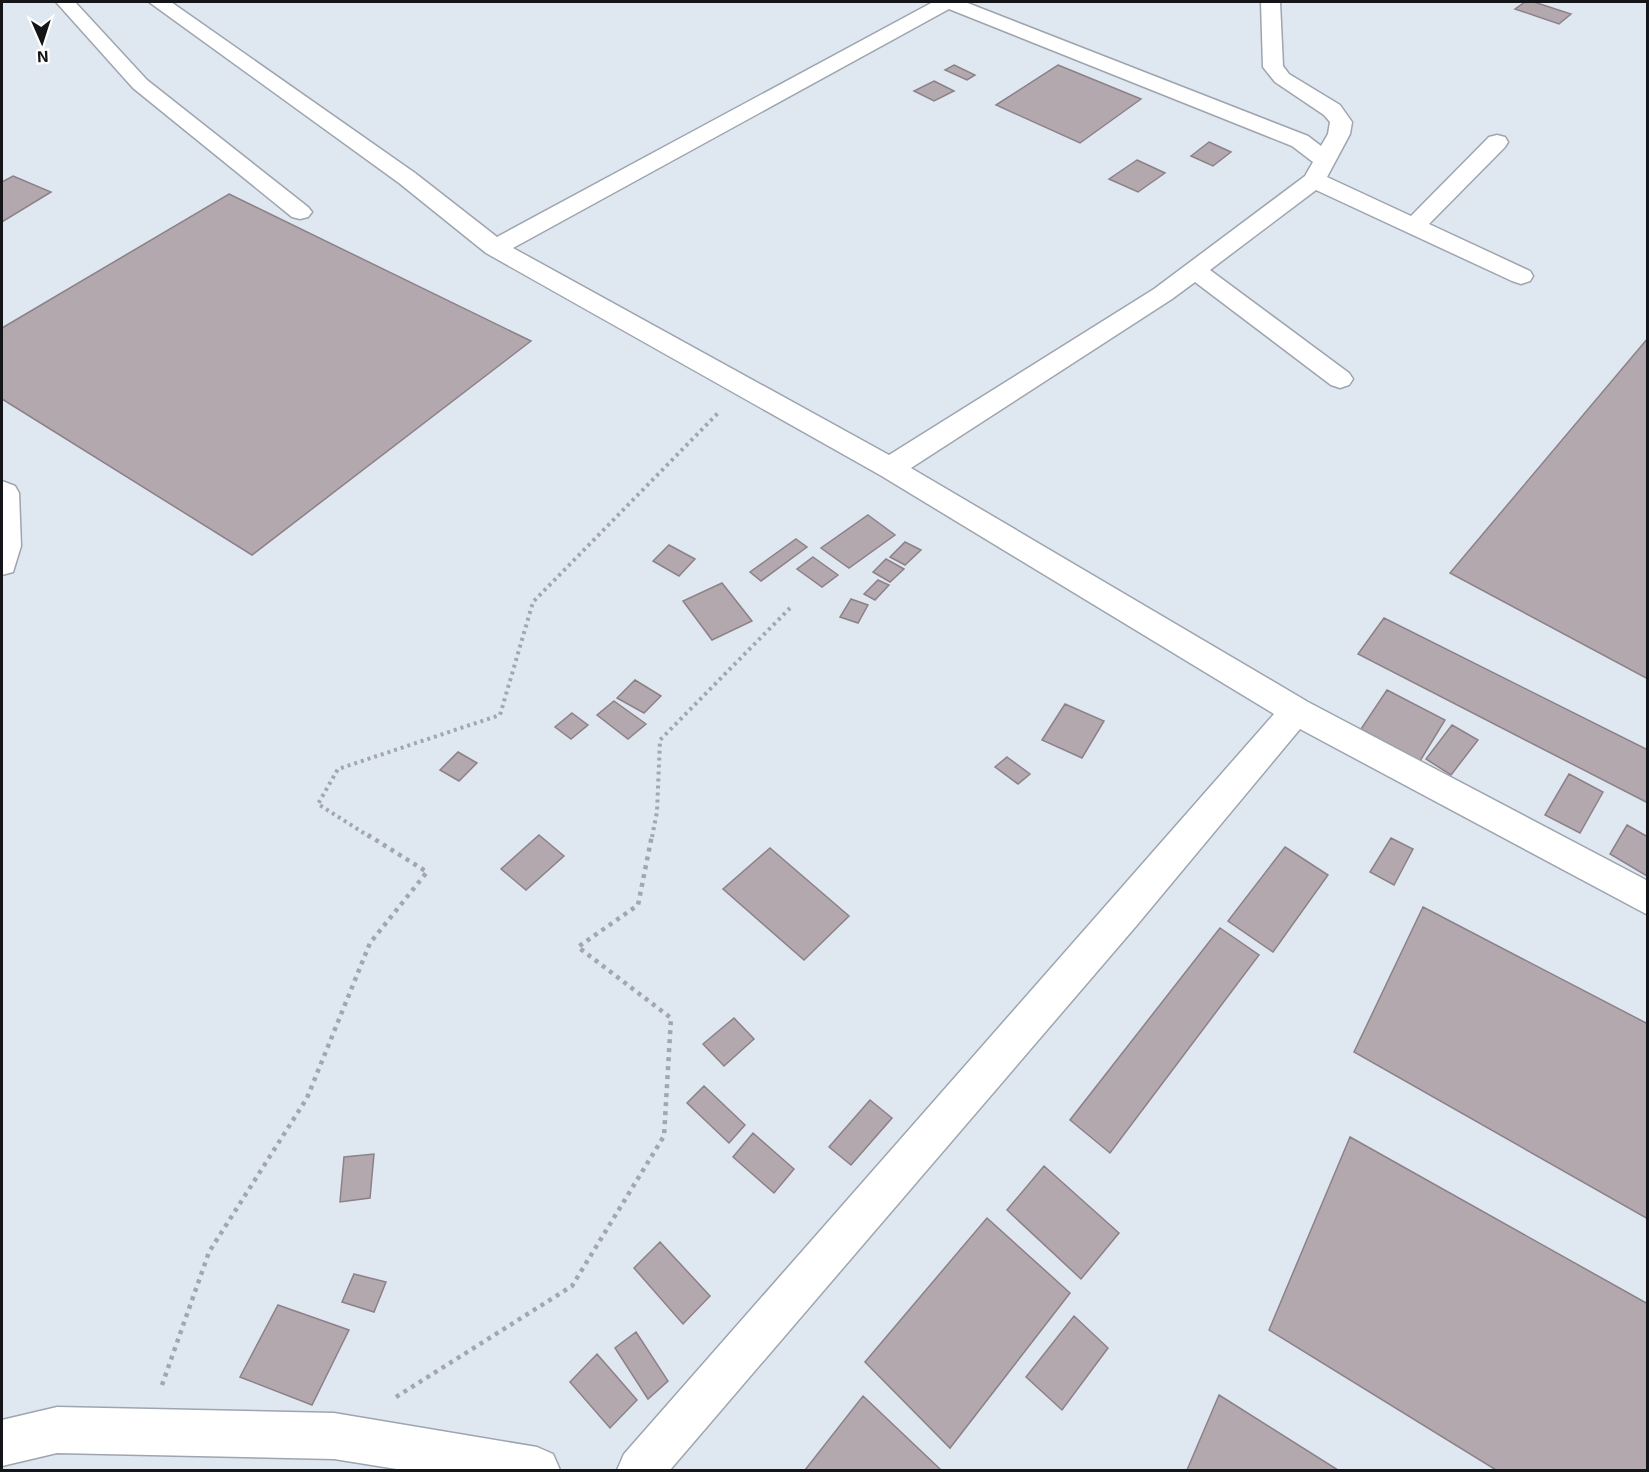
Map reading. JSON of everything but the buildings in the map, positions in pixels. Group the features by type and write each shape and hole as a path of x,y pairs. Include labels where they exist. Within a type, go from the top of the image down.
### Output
{"street":[{"path":"65,2 140,84 300,212"},
{"path":"159,2 407,178 495,248 890,468 1296,711 1647,899"},
{"path":"495,248 948,2 1300,141 1319,170 1414,225 1521,276"},
{"path":"890,468 1163,294 1196,271 1319,170 1338,134 1341,122 1332,110 1282,78 1273,67 1271,2"},
{"path":"1414,225 1497,142"},
{"path":"1196,271 1340,379"},
{"path":"2,491 5,493 6,546 2,564"},
{"path":"640,1470 1124,913 1296,711"},
{"path":"2,1443 57,1430 334,1436 537,1470"}],"path":[{"path":"146,1431 209,1252 307,1098 370,943 427,872 318,804 338,769 500,715 533,602 743,386"},
{"path":"393,1398 572,1286 664,1136 671,1018 578,947 638,904 657,812 660,740 790,608"}]}
